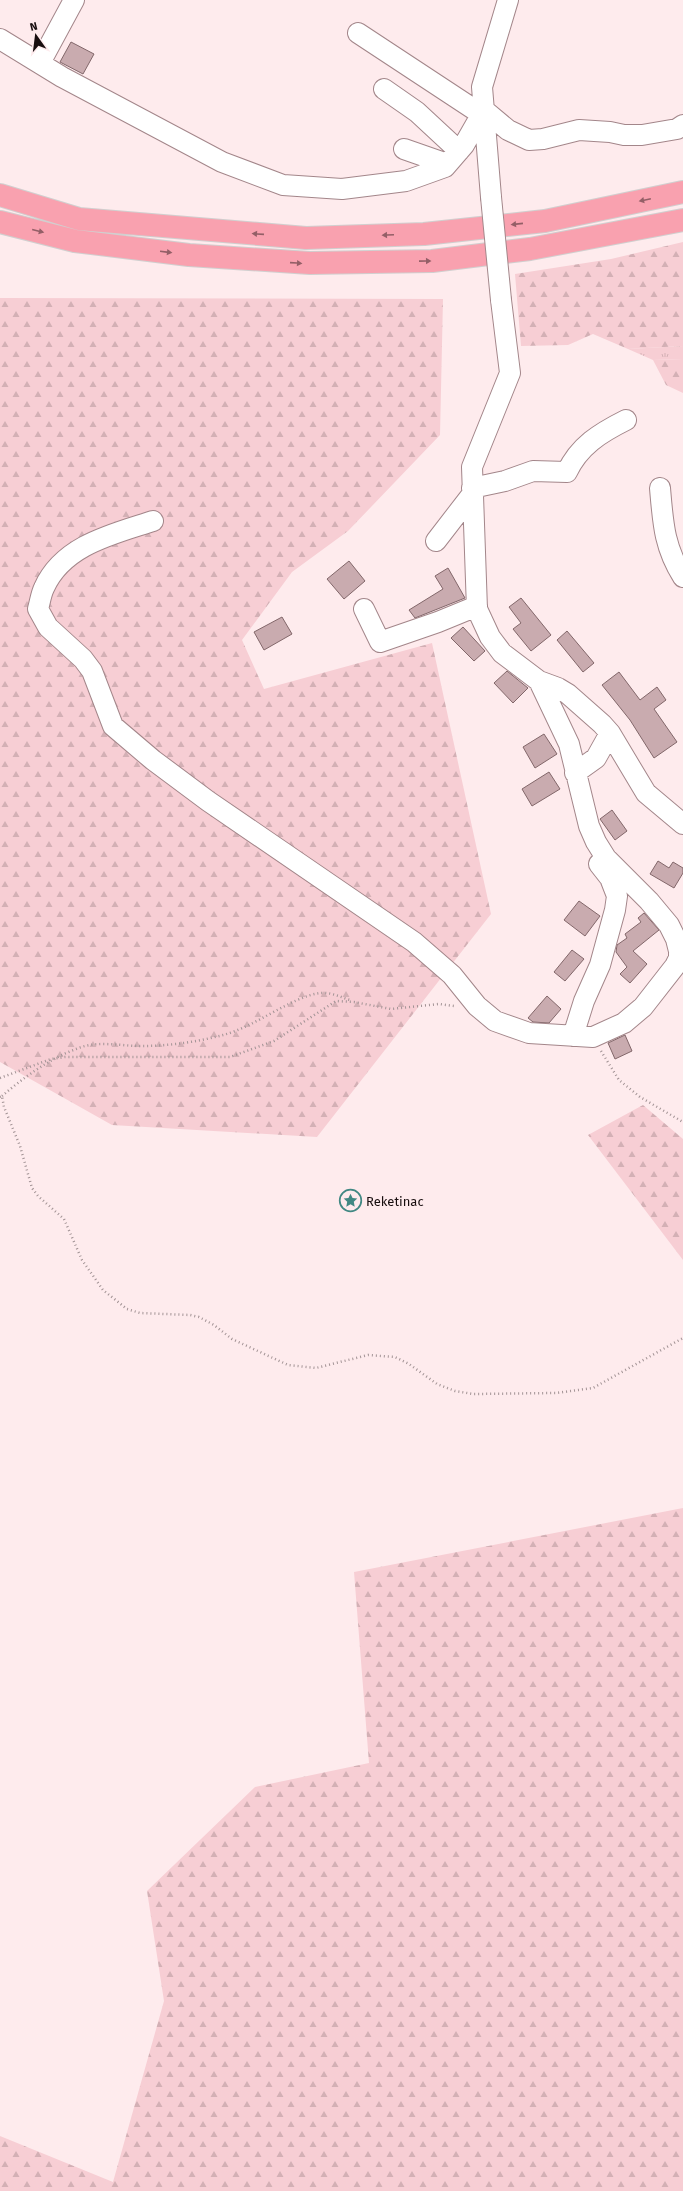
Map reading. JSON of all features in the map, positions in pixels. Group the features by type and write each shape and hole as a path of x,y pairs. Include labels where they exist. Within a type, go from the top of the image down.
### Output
{"highway":[{"path":"0,195 79,218 306,238 424,234 545,221 683,192"},
{"path":"0,222 75,241 189,255 310,264 432,261 530,249 683,220"}],"street":[{"path":"40,63 74,0"},
{"path":"508,0 482,87 483,112 501,300 510,373 472,467 477,606 490,637 502,653 539,681 558,688 568,694 610,733 646,793 683,824"},
{"path":"358,33 483,112 508,130 529,140 543,139 579,130 610,132 624,135 642,135 677,129 683,125"},
{"path":"0,39 40,63 222,162 283,185 342,189 406,181 453,157 483,112"},
{"path":"384,89 417,112 453,157"},
{"path":"404,149 453,157"},
{"path":"436,541 472,490 533,472 566,472 572,461 595,436 626,420"},
{"path":"660,488 665,540 672,560 683,577"},
{"path":"153,521 97,539 64,560 44,587 38,608 48,627 83,659 92,671 113,726 153,760 208,801 414,942 452,975 477,1006 495,1021 529,1033 593,1037 624,1023 643,1007 679,958 676,939 668,925 649,901 606,858 596,842 589,826 569,744 539,681"},
{"path":"364,609 380,642 438,622 477,606"},
{"path":"575,773 596,758 610,733"},
{"path":"573,1036 584,1001 600,966 608,941 617,896 610,878 594,857 596,842"}],"path":[{"path":"354,1002 331,994 320,993 306,997 245,1028 222,1035 176,1043 142,1046 102,1043 76,1048 56,1058 16,1084 1,1097 19,1141 32,1188 38,1196 64,1220 82,1260 103,1290 127,1309 140,1313 190,1315 199,1317 250,1349 288,1365 301,1368 316,1368 368,1355 395,1356 437,1384 455,1391 473,1394 556,1393 592,1388 683,1338"},
{"path":"0,1078 56,1058 230,1058 274,1041 336,1001 354,1002 391,1009 438,1004 460,1008"},
{"path":"593,1037 619,1080 640,1096 683,1122"}],"green space":[{"path":"683,242 683,346 628,349 593,334 568,345 521,346 515,274 611,259"},
{"path":"0,298 443,299 440,435 348,531 292,572 242,640 264,689 432,643 491,914 317,1137 112,1125 0,1062"},
{"path":"683,346 683,359 653,360 628,349"},
{"path":"683,359 683,393 666,385 653,360"},
{"path":"643,1105 683,1139 683,1260 588,1135"},
{"path":"683,1508 683,2191 0,2191 0,2136 113,2182 164,2001 147,1891 255,1787 369,1763 354,1572"}],"building":[{"path":"71,42 94,54 83,74 60,62"},
{"path":"349,561 365,581 344,599 327,579"},
{"path":"448,568 465,598 415,618 409,610 443,589 435,576"},
{"path":"521,598 551,635 531,651 513,629 521,623 509,607"},
{"path":"282,617 292,634 264,650 254,632"},
{"path":"463,627 485,651 474,661 451,638"},
{"path":"567,631 594,663 583,672 557,640"},
{"path":"507,671 528,688 513,703 494,683"},
{"path":"619,672 640,700 657,687 666,700 654,709 677,742 654,758 630,720 602,685"},
{"path":"544,734 557,754 535,768 523,747"},
{"path":"549,772 560,789 532,806 522,789"},
{"path":"612,810 627,831 615,840 600,819"},
{"path":"658,861 669,868 673,862 683,868 683,873 674,888 650,874"},
{"path":"579,901 600,916 585,936 564,920"},
{"path":"644,913 659,930 633,951 647,964 630,983 620,974 627,967 616,952 617,945 627,938 625,934 641,922 638,918"},
{"path":"572,950 584,959 565,981 554,972"},
{"path":"547,996 561,1009 549,1023 533,1022 528,1018"},
{"path":"625,1035 632,1051 615,1059 608,1043"}],"place":[{"name":"Reketinac","path":"351,1201"}]}
